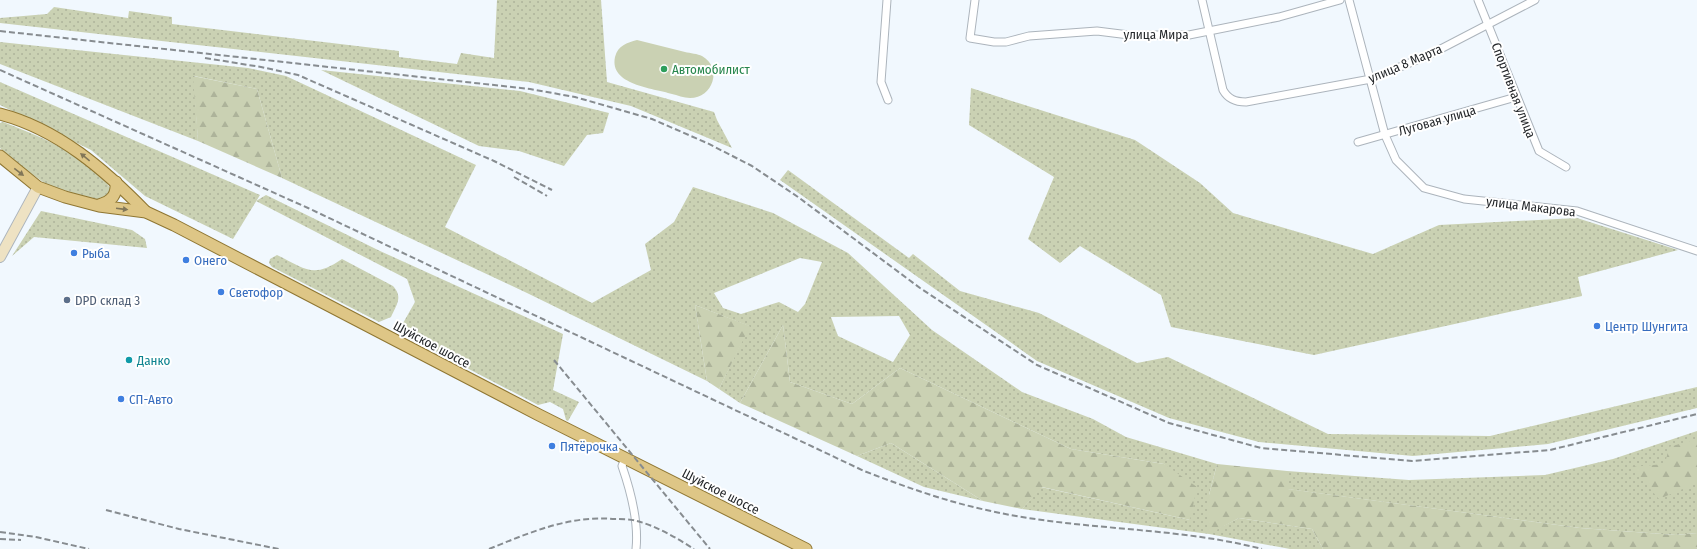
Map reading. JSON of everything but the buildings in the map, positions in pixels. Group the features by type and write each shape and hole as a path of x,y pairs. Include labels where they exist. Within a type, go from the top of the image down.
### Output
{"main road":[{"path":"1,115 46,132 77,150 116,182 146,212"},
{"name":"Шуйское шоссе","path":"0,156 38,187 65,197 99,206 146,212 625,458 806,549"},
{"path":"99,206 109,202 114,197 116,182"},
{"path":"0,257 38,187"}],"street":[{"path":"887,0 881,82 888,100"},
{"name":"улица Мира","path":"975,0 970,38 994,42 1006,42 1029,36 1097,32 1129,35 1189,35 1279,17 1340,0"},
{"path":"1202,0 1210,30"},
{"path":"1349,0 1385,135"},
{"name":"Спортивная улица","path":"1478,0 1489,24 1516,97 1539,151 1566,167"},
{"name":"улица 8 Марта","path":"1210,30 1223,90 1227,97 1238,102 1246,102 1371,79 1431,54 1534,0"},
{"name":"Луговая улица","path":"1358,142 1516,97"},
{"name":"улица Макарова","path":"1385,135 1396,160 1424,188 1433,192 1464,199 1577,211 1697,251"},
{"path":"625,458 622,466 636,520 636,549"}],"green space":[{"path":"497,0 601,0 607,82 714,112 732,148 631,106 529,82 0,23 0,18 47,14 54,7 128,18 129,11 172,17 172,24 399,51 399,57 457,64 461,53 494,58"},
{"name":"Автомобилист","path":"637,40 702,56 708,61 712,68 712,82 709,88 705,93 698,97 688,98 634,84 625,79 619,74 615,66 616,53 621,47"},
{"path":"0,42 248,68 286,76 476,165 445,227 592,303 651,270 645,244 674,222 693,187 773,213 848,253 932,330 1022,392 1093,419 1126,437 1217,464 1209,495 1209,533 1239,518 1312,529 1323,549 1290,549 1209,534 1022,509 1041,487 1190,520 1164,464 1071,449 900,368 852,404 790,382 783,325 740,403 719,389 749,326 695,305 707,381 527,293 282,178 257,89 194,76 198,141 0,64","holes":["800,258 822,262 805,304 798,312 779,302 741,314 723,308 714,293","899,316 910,335 893,362 838,336 831,317"]},
{"path":"321,70 520,91 609,113 603,133 587,135 564,166 519,151 479,146"},
{"path":"193,76 257,89 282,178 198,141"},
{"path":"0,82 260,195 233,239 145,196 91,150 0,105"},
{"path":"971,88 1135,140 1200,183 1233,213 1373,254 1439,225 1577,218 1678,250 1578,277 1582,296 1314,355 1171,327 1161,295 1080,246 1060,263 1028,239 1054,177 969,125"},
{"path":"3,122 51,142 84,162 103,179 110,188 107,198 95,201 46,184 15,162 0,148 0,123"},
{"path":"788,170 909,258 913,254 960,291 1039,313 1137,363 1168,357 1328,434 1490,436 1697,387 1697,408 1548,444 1413,456 1259,442 1169,418 1037,361 780,180"},
{"path":"266,195 380,251 563,334 553,390 579,402 568,421 566,420 563,409 550,402 538,405 398,332 415,302 407,279 256,201"},
{"path":"41,211 132,230 145,239 147,248 34,237 12,256"},
{"path":"277,255 310,270 324,269 342,259 393,286 398,294 398,301 391,317 379,322 272,267 269,263 270,259"},
{"path":"695,305 750,326 719,389 707,381"},
{"path":"783,325 790,382 852,404 900,368 1071,449 1164,464 1197,487 1190,520 1042,487 1022,509 983,501 891,443 857,456 740,403"},
{"path":"1697,431 1697,533 1676,535 1580,528 1287,489 1287,471 1409,480 1545,475 1613,459"},
{"path":"1697,439 1697,483 1659,499 1631,467 1665,464 1669,447"},
{"path":"891,443 983,501 924,487 857,456"},
{"path":"1217,464 1287,471 1288,489 1580,528 1676,535 1697,533 1697,549 1323,549 1312,529 1239,518 1209,534 1209,495"}],"railway":[{"path":"0,31 530,89 575,97 652,119 707,143 752,166 798,197 920,288 1037,365 1169,423 1261,448 1412,461 1550,450 1697,414"},
{"path":"205,58 261,67 298,75 494,161 552,190"},
{"path":"0,70 308,208 864,471 943,499 991,511 1058,522 1195,536 1262,549"},
{"path":"514,177 547,196"},
{"path":"554,360 710,549"},
{"path":"106,510 179,529 279,549"},
{"path":"489,549 551,526 566,522 598,518 629,519 644,523 666,533 694,549"},
{"path":"0,532 36,537 89,549"},
{"path":"0,539 21,540"}],"place":[{"name":"Автомобилист","path":"664,69"},
{"name":"Рыба","path":"74,253"},
{"name":"Онего","path":"186,260"},
{"name":"Светофор","path":"221,292"},
{"name":"DPD склад 3","path":"67,300"},
{"name":"Центр Шунгита","path":"1597,326"},
{"name":"Данко","path":"129,360"},
{"name":"СП-Авто","path":"121,399"},
{"name":"Пятёрочка","path":"552,446"}]}
